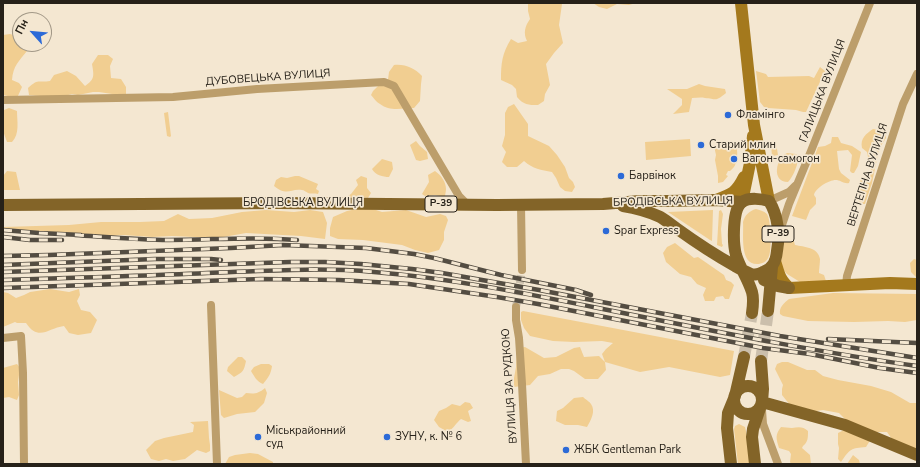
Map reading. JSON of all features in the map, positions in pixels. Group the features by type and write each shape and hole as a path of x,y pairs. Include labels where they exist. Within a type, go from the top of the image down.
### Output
{"main road":[{"path":"741,3 754,125 769,201"},
{"path":"752,313 752,293 747,272 736,257 733,237 735,218 738,208 742,202 749,167 754,125"},
{"path":"716,200 734,192 739,186 749,167"},
{"name":"Р-39","path":"742,202 749,199 769,201 774,208 778,237 778,251 774,264 782,281 789,288"},
{"name":"БРОДІВСЬКА ВУЛИЦЯ","path":"3,205 279,203 521,205 716,200 742,202"},
{"name":"БРОДІВСЬКА ВУЛИЦЯ","path":"603,204 643,210 657,216 727,262 771,284 789,288"},
{"path":"774,264 768,308 774,298 789,288 890,283 917,284"},
{"path":"747,272 759,274 766,272 774,264"},
{"path":"744,357 734,402 736,407 744,413 750,414 755,412 760,408 762,402 763,389 760,361"},
{"path":"731,464 727,423 728,413 737,392 746,386 756,388 762,396 762,402 753,429 752,437 755,464"},
{"path":"762,402 845,425 917,455"}],"street":[{"name":"ГАЛИЦЬКА ВУЛИЦЯ","path":"778,237 796,186 812,151 870,3"},
{"name":"ВЕРТЕПНА ВУЛИЦЯ","path":"846,285 847,276 903,104 917,74"},
{"name":"ДУБОВЕЦЬКА ВУЛИЦЯ","path":"3,100 173,97 257,89 384,82 394,86 459,196 468,205"},
{"path":"769,201 789,192 796,186"},
{"path":"521,205 522,270"},
{"path":"211,305 217,464"},
{"name":"ВУЛИЦЯ ЗА РУДКОЮ","path":"516,308 526,464"},
{"path":"3,338 21,336 24,464"},
{"path":"762,402 762,424 778,464"}],"shaded area":[{"path":"528,3 564,3 562,4 559,25 563,43 546,64 550,85 545,94 544,101 538,105 529,105 522,102 517,97 516,89 512,85 501,80 503,59 511,39 518,43 527,41 525,30 530,19"},
{"path":"593,3 636,3 629,5 617,4 607,9 599,7"},
{"path":"3,35 12,35 12,52 26,52 17,64 13,75 12,80 19,83 22,87 17,98 3,95"},
{"path":"98,55 108,55 113,59 110,66 111,78 121,79 126,87 126,94 93,92 60,97 29,95 28,88 34,83 50,81 54,75 67,71 76,76 85,86 93,77 92,64"},
{"path":"394,65 410,67 422,76 420,101 414,108 388,108 376,101 371,95 380,84 387,87 389,72"},
{"path":"820,67 825,71 806,112 768,108 764,107 760,102 756,71 766,74 768,77 809,76 814,78"},
{"path":"699,84 725,89 726,93 720,98 716,99 692,98 689,112 673,114 682,105 682,99 667,89 687,89"},
{"path":"514,104 528,124 528,136 549,146 565,167 569,178 575,187 572,192 565,191 560,187 552,172 541,170 527,164 524,161 517,167 507,167 502,162 506,152 502,146 505,135 505,113 508,107"},
{"path":"9,108 17,111 17,131 15,139 12,142 7,142 3,131 4,110"},
{"path":"168,112 170,137 167,136 164,113"},
{"path":"873,129 885,131 886,138 879,149 872,183 865,204 861,204 856,195 857,190 861,179 866,182 871,171 867,152 862,148 862,142 866,135"},
{"path":"832,137 838,137 841,143 852,146 861,152 858,166 854,173 852,173 850,171 852,155 848,150 837,151 839,169 841,173 850,180 849,183 834,180 823,184 815,192 814,195 816,198 816,204 810,210 806,220 792,216 818,147 831,143"},
{"path":"690,139 691,156 646,160 645,142"},
{"path":"416,141 427,152 428,159 420,161 416,160 410,145"},
{"path":"776,143 778,155 772,156 771,144"},
{"path":"718,144 733,144 737,148 737,157 734,166 726,175 728,176 723,182 718,183 714,146"},
{"path":"787,153 796,154 798,156 798,162 795,170 788,182 783,181 777,174 778,164"},
{"path":"382,159 392,162 393,169 389,177 379,175 372,169"},
{"path":"7,171 16,172 20,190 3,190 3,176"},
{"path":"435,171 444,181 446,189 445,197 435,195 425,196 422,194 429,182 428,175"},
{"path":"299,176 318,184 316,189 319,191 318,194 309,193 302,190 286,192 274,186 276,180 281,177 287,178"},
{"path":"361,176 367,178 367,188 371,193 368,198 362,197 351,199 346,197 351,194 358,185 356,180"},
{"path":"367,207 382,212 406,210 426,217 440,214 446,216 448,220 444,232 444,240 439,250 428,253 402,245 363,240 338,239 330,236 330,228 333,217 347,211"},
{"path":"756,209 767,214 771,235 771,247 768,258 761,264 751,263 747,259 743,241 743,222 746,215"},
{"path":"266,210 294,212 310,210 323,212 327,223 325,239 246,233 218,238 123,235 99,237 3,231 3,227 69,225 101,222 164,221 178,214 189,219 212,218 242,212"},
{"path":"713,210 712,241 668,212"},
{"path":"721,210 723,214 721,229 722,247 717,245 719,211"},
{"path":"785,237 793,238 795,245 810,248 817,252 820,259 819,273 824,275 826,281 800,282 787,274 780,266"},
{"path":"675,243 694,258 698,257 724,275 726,280 734,285 729,299 725,299 723,296 716,297 714,301 705,301 703,295 706,288 697,284 691,277 680,274 666,262 663,253 667,247"},
{"path":"914,259 917,260 917,278 911,272 910,263"},
{"path":"50,289 69,292 79,289 80,295 77,301 81,310 90,312 97,320 91,333 78,335 69,333 64,326 40,333 35,332 26,323 15,322 3,327 3,292 16,298 30,292"},
{"path":"833,293 917,294 917,320 905,322 808,321 783,316 780,314 781,307 789,299"},
{"path":"523,311 734,351 730,375 720,377 669,367 640,372 605,362 602,354 613,343 602,341 553,341 530,336 524,328 521,320 521,312"},
{"path":"525,347 544,358 556,357 574,348 580,347 584,357 599,356 605,362 606,370 598,379 585,379 574,371 569,369 561,369 550,374 538,376 530,385 514,387 517,348"},
{"path":"238,357 242,357 246,361 245,367 243,371 234,377 227,371 228,367"},
{"path":"788,362 807,370 815,370 823,376 871,386 891,392 910,403 917,403 917,452 894,442 887,432 872,432 850,424 839,413 823,410 809,412 790,405 782,395 783,385 775,369 777,364"},
{"path":"17,364 20,368 18,382 19,395 17,400 9,397 3,398 3,368"},
{"path":"261,364 269,364 272,366 269,376 263,384 257,380 251,371 254,367"},
{"path":"265,388 267,393 264,403 255,412 237,414 224,418 221,415 219,390 237,398 242,397 246,393 258,392"},
{"path":"583,397 590,403 593,410 587,427 565,425 556,421 557,411 563,408 574,398"},
{"path":"465,402 470,403 473,408 468,411 471,421 468,422 461,419 448,432 439,427 434,420 439,411 452,404 460,406"},
{"path":"208,421 210,451 206,453 197,450 185,459 173,461 166,459 159,461 151,459 146,450 155,441 193,432 194,425 190,422"},
{"path":"739,424 745,427 750,464 738,464 734,429 735,426"},
{"path":"781,427 800,427 808,431 807,441 802,448 810,455 811,464 791,464 791,454 789,451 779,448 778,445 777,435"},
{"path":"846,429 871,439 866,447 851,450 841,462 838,459 838,433"},
{"path":"250,453 258,454 273,462 273,464 225,464 229,457"},
{"path":"853,455 859,460 860,464 847,464"}],"tunnel":[{"path":"516,307 522,270"},
{"path":"761,361 768,311"},
{"path":"744,357 752,313"}],"railway":[{"path":"3,230 81,235"},
{"path":"75,235 157,240 249,238 297,240"},
{"path":"3,237 30,240 62,240"},
{"path":"3,256 283,245 366,248 434,258 501,275 576,290 591,295"},
{"path":"3,265 155,259 221,260"},
{"path":"3,272 290,262 361,264 442,273 780,336 917,358"},
{"path":"3,280 290,270 374,272 430,278 486,287 837,354 917,366"},
{"path":"3,288 261,279 339,280 409,284 538,304 763,348 810,354 880,368 917,373"},
{"path":"828,339 917,343"}],"place":[{"name":"Фламінго","path":"728,115"},
{"name":"Старий млин","path":"701,145"},
{"name":"Вагон-самогон","path":"734,159"},
{"name":"Барвінок","path":"621,176"},
{"name":"Spar Express","path":"606,231"},
{"name":"Міськрайонний суд","path":"258,437"},
{"name":"ЗУНУ, к. № 6","path":"387,437"},
{"name":"ЖБК Gentleman Park","path":"566,450"}]}
